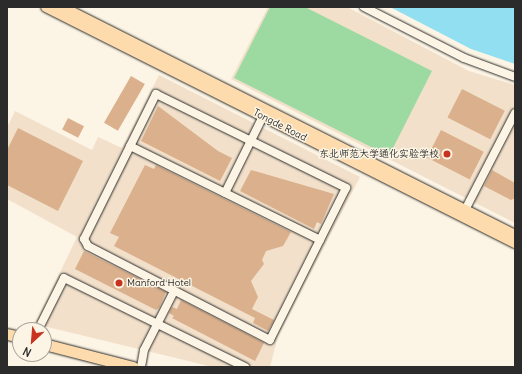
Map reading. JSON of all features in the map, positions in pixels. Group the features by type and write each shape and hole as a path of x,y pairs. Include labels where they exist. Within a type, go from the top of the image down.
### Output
{"highway":[{"path":"52,346 133,367"},
{"path":"52,354 100,367"}],"main road":[{"name":"Tongde Road","path":"46,7 515,243"},
{"name":"Tongde Road","path":"62,7 515,235"}],"street":[{"path":"364,7 464,58 515,77"},
{"path":"156,94 251,141 346,188 270,340 88,246 84,239 156,94"},
{"path":"465,210 515,113"},
{"path":"225,193 263,116"},
{"path":"130,146 320,240"},
{"path":"42,322 64,278 245,367"},
{"path":"141,367 144,350 174,290"}],"shaded area":[{"name":"东北师范大学通化实验学校","path":"268,7 347,7 469,71 515,85 515,223 231,79"},
{"path":"159,75 360,177 278,336 270,367 213,367 52,328 52,322 36,322 77,237 7,199 7,123 9,124 15,111 92,150 98,137 122,148"}],"green space":[{"path":"270,7 305,7 432,71 389,156 234,78"}],"water":[{"path":"390,7 515,7 515,64 471,49"}],"building":[{"path":"131,76 145,84 118,131 104,123"},
{"path":"462,89 505,111 490,139 447,118"},
{"path":"158,106 218,151 232,158 220,181 141,141"},
{"path":"68,118 84,126 78,138 62,130"},
{"path":"18,128 83,161 58,211 7,185 7,150"},
{"path":"441,130 484,152 470,179 427,158"},
{"path":"145,165 154,169 156,165 291,232 283,246 266,251 262,260 264,264 251,281 258,297 252,309 274,320 268,331 253,323 255,318 114,246 119,237 110,233"},
{"path":"251,170 334,194 321,224 317,222 314,229 240,191"},
{"path":"492,170 515,183 515,198 511,200 484,186"},
{"path":"84,251 166,292 159,308 156,310 75,269"},
{"path":"181,300 264,343 255,361 172,318 174,316 169,313 172,307 177,309"}],"place":[{"name":"东北师范大学通化实验学校","path":"447,154"},
{"name":"Manford Hotel","path":"119,283"}]}
